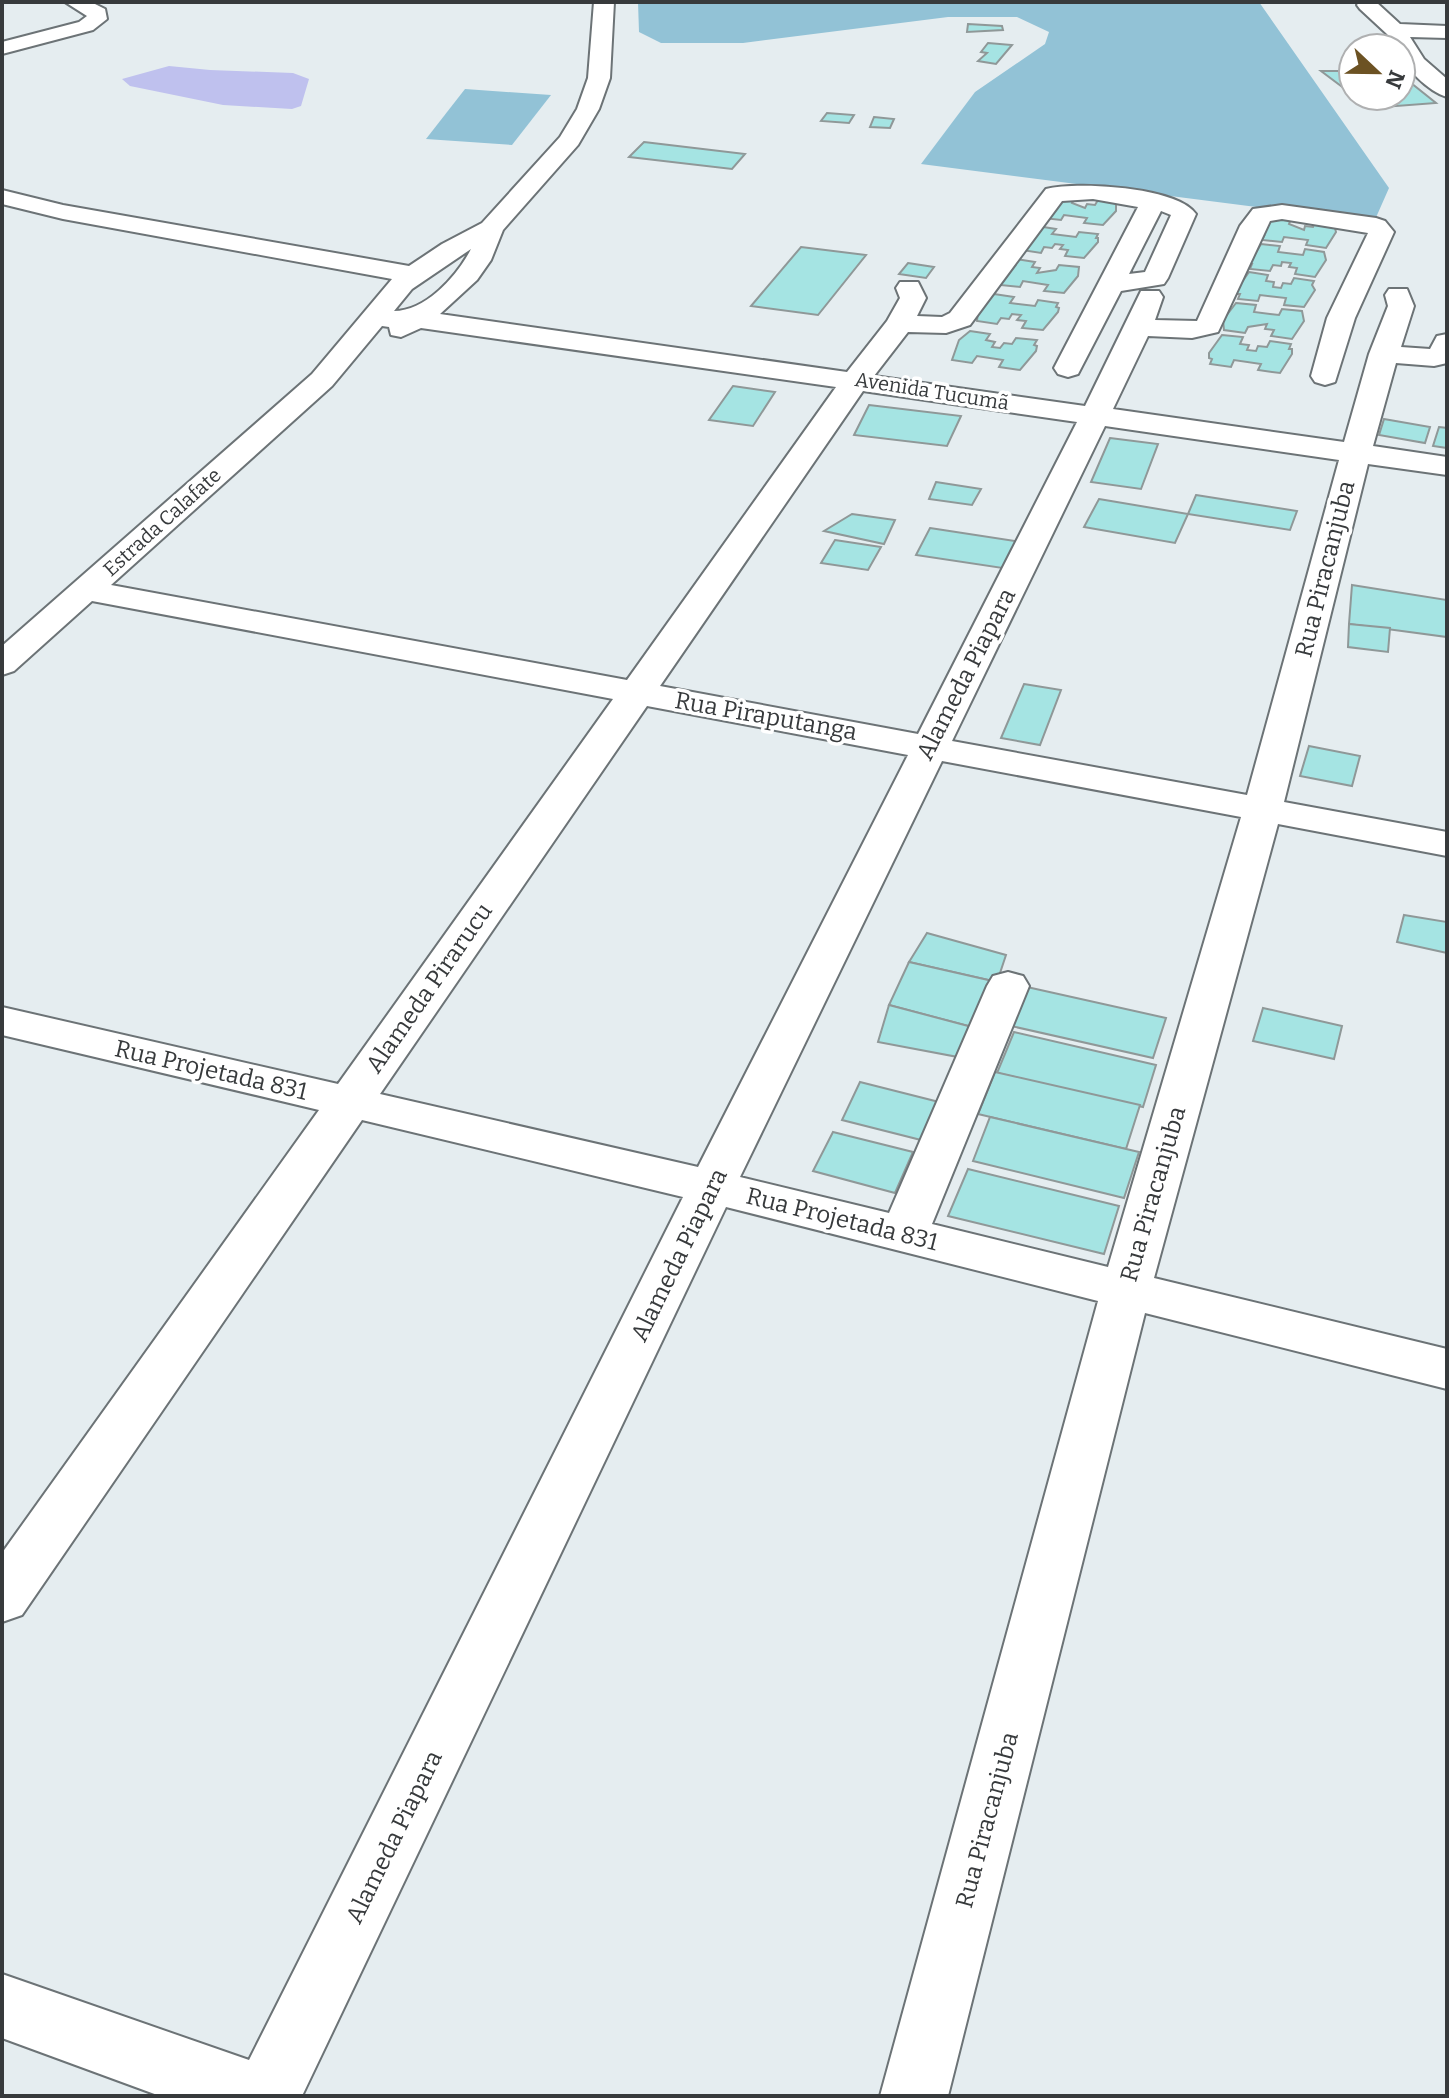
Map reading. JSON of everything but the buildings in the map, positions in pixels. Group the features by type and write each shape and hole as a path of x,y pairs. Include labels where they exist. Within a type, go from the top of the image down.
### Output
{"street":[{"path":"2,48 86,26 97,19 98,13 75,2"},
{"name":"Estrada Calafate","path":"2,664 322,380 403,286 491,228 570,140 588,109 599,78 604,2"},
{"path":"1367,5 1395,30 1416,63 1447,90"},
{"path":"1395,30 1447,32"},
{"path":"900,323 946,325 960,319 1055,194 1093,192 1176,207 1184,214 1155,278 1109,285"},
{"path":"2,197 403,286"},
{"path":"1068,368 1153,202"},
{"path":"1139,327 1192,330 1208,326 1253,226 1262,214 1295,214 1376,226 1381,232 1341,318 1325,376"},
{"path":"19,227 403,286 460,266 467,274"},
{"name":"Estrada Calafate","path":"322,380 416,319 457,287 484,249 491,228"},
{"name":"Avenida Tucumã","path":"403,286 388,319 416,319 856,380 1447,466"},
{"path":"856,380 900,323 913,298 909,288"},
{"name":"Rua Piracanjuba","path":"914,2096 1126,1289 1263,809 1355,452 1383,354 1401,306 1398,295"},
{"name":"Alameda Piapara","path":"267,2096 712,1187 1139,327 1150,297"},
{"path":"1383,354 1434,358 1441,355 1447,342"},
{"name":"Alameda Pirarucu","path":"2,1598 856,380"},
{"name":"Rua Piraputanga","path":"85,590 1447,844"},
{"path":"904,1234 1008,986"},
{"name":"Rua Projetada 831","path":"8,1030 348,1103 712,1187 1447,1369"},
{"path":"2,2006 254,2096"}],"shaded area":[{"path":"638,2 1259,2 1389,188 1374,222 921,164 975,92 1045,44 1049,32 1017,17 948,17 743,43 661,43 639,32"},
{"path":"169,66 293,73 309,79 301,106 292,109 223,105 130,86 122,79"},
{"path":"465,89 551,95 512,145 426,139"}]}
